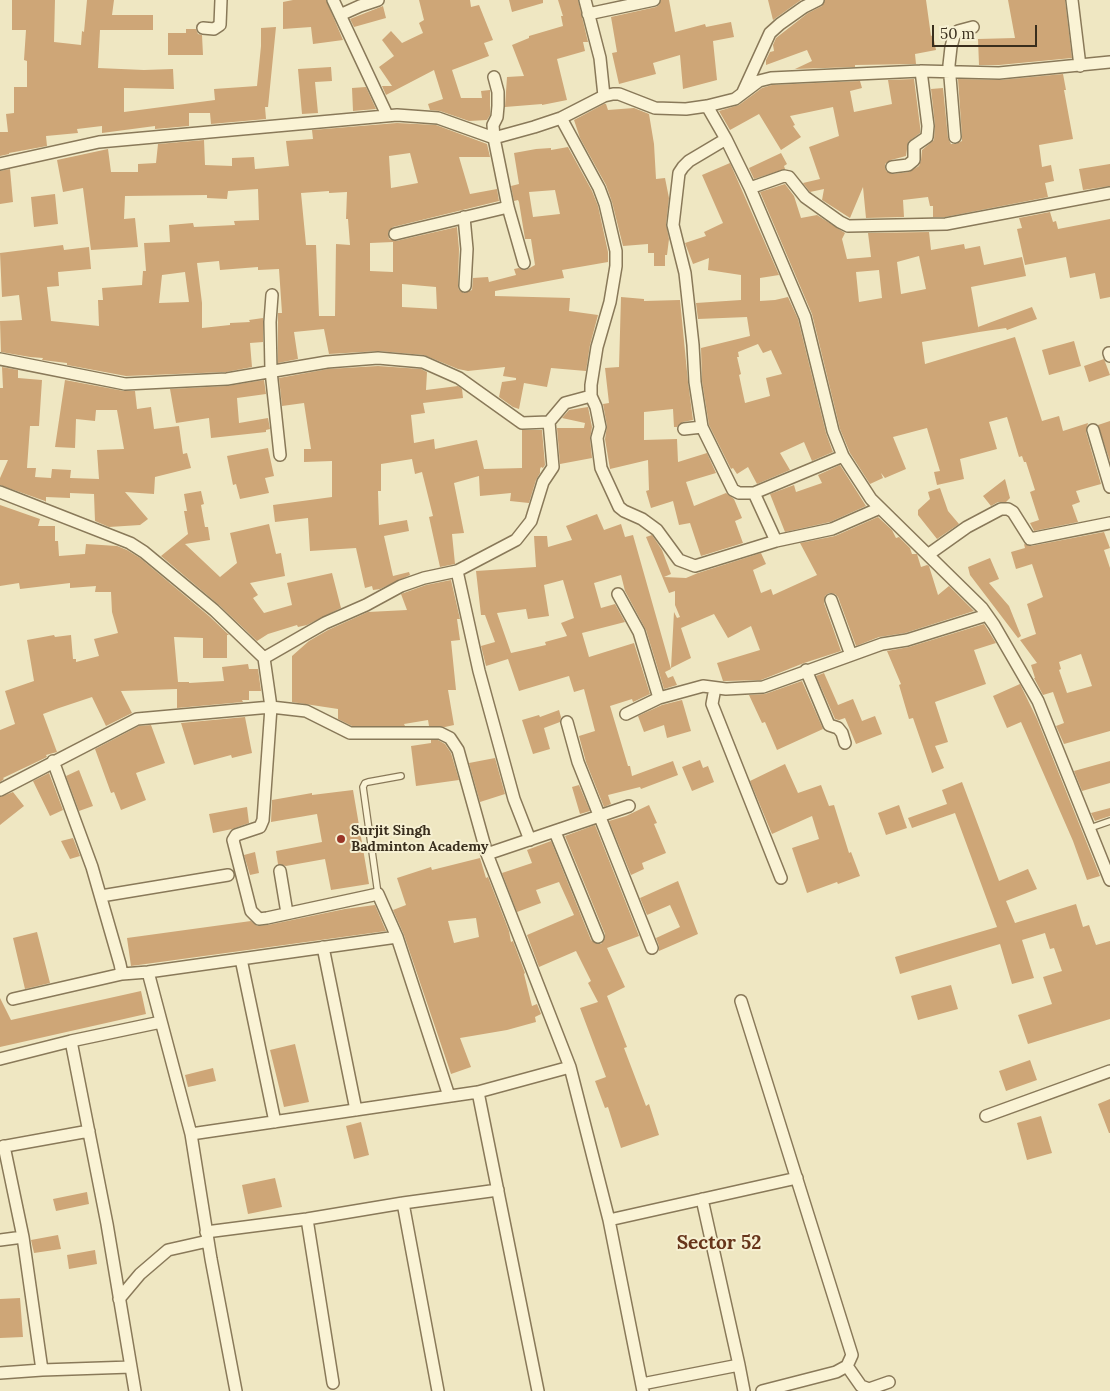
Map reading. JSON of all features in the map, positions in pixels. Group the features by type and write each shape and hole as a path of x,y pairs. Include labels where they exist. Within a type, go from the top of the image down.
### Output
{"street":[{"path":"203,28 214,29 220,25 221,0"},
{"path":"333,0 388,116"},
{"path":"340,15 378,0"},
{"path":"585,0 600,58 604,96"},
{"path":"588,14 654,0"},
{"path":"742,94 770,33 788,18 818,0"},
{"path":"1072,0 1080,66"},
{"path":"955,137 950,73 951,47 954,36 958,31 973,27"},
{"path":"0,164 99,142 388,116 438,118 494,138 561,118 604,96 619,94 655,108 668,110 707,106 735,99 759,81 771,78 921,71 999,73 1110,62"},
{"path":"892,167 908,165 914,160 914,146 928,137 921,71"},
{"path":"494,77 498,92 497,117 493,125 494,138 508,207 524,263"},
{"path":"707,106 726,139 750,188 805,317 833,431 844,456 871,498 987,615 1038,701 1110,880"},
{"path":"561,118 605,204 616,251 614,279 596,354 591,396 596,407 600,427 597,438 602,468 619,507 642,519 657,530 679,560 695,566 776,541 832,529 880,508"},
{"path":"726,139 688,161 679,173 673,225 686,282 695,382 702,427 733,490 739,493 754,492 844,456"},
{"path":"750,188 784,176 789,178 805,196 848,226 946,224 1110,193"},
{"path":"395,234 508,207"},
{"path":"464,217 467,250 465,286"},
{"path":"272,295 270,322 271,371 280,455"},
{"path":"0,359 125,384 227,379 327,362 378,358 423,362 458,378 522,423 548,422 565,403 591,396"},
{"path":"264,658 325,623 366,605 401,586 424,578 457,571 516,540 531,521 543,482 553,467 548,422"},
{"path":"684,429 702,427"},
{"path":"1093,430 1110,487"},
{"path":"0,492 130,543 144,552 214,610 264,658 271,707 263,820 260,827 236,835 233,840 251,911 259,919 378,894 397,937 449,1096"},
{"path":"754,492 776,541"},
{"path":"928,554 967,527 1001,509 1008,509 1013,512 1030,539 1110,523"},
{"path":"457,571 479,670 514,799 530,840"},
{"path":"618,594 639,632 660,698"},
{"path":"831,600 851,654"},
{"path":"626,714 660,698 703,686 733,689 763,687 882,644 907,640 987,615"},
{"path":"806,670 829,725 838,728 845,743"},
{"path":"716,688 712,704 781,878"},
{"path":"0,790 53,761 138,719 271,707 306,711 350,733 440,733 450,738 458,750 487,854 570,1067 609,1220 642,1387 739,1365"},
{"path":"567,722 578,762 652,948"},
{"path":"53,761 92,867 122,974"},
{"path":"487,854 629,806"},
{"path":"555,832 598,937"},
{"path":"280,871 287,913"},
{"path":"100,896 228,875"},
{"path":"13,999 122,974 397,937"},
{"path":"323,947 356,1110"},
{"path":"241,959 275,1122"},
{"path":"148,972 191,1134 207,1236 236,1391"},
{"path":"741,1001 852,1355 847,1366 836,1372 762,1391"},
{"path":"0,1059 71,1041 161,1022"},
{"path":"71,1041 107,1224 135,1391"},
{"path":"191,1134 478,1092 570,1067"},
{"path":"986,1116 1110,1071"},
{"path":"478,1092 538,1391"},
{"path":"42,1370 23,1237 2,1147 89,1131"},
{"path":"609,1220 797,1178"},
{"path":"119,1299 140,1274 168,1250 207,1236 403,1203 498,1190"},
{"path":"702,1200 744,1391"},
{"path":"403,1203 438,1391"},
{"path":"307,1219 333,1383"},
{"path":"0,1240 23,1237"},
{"path":"847,1366 861,1386 869,1389 889,1382"},
{"path":"0,1373 131,1367"}],"lane":[{"path":"378,894 363,787 368,782 401,776"},
{"path":"1090,828 1110,821"}],"building":[{"path":"12,0 55,0 54,42 81,45 87,0 114,0 112,15 153,15 153,30 100,30 98,68 173,69 174,89 124,88 124,112 215,100 214,89 257,86 261,28 276,27 268,107 265,107 266,119 211,124 210,113 189,113 189,126 155,129 155,126 102,133 102,126 77,129 78,133 46,136 47,146 0,156 0,132 8,132 6,114 14,113 14,87 27,87 27,61 24,60 26,30 12,30"},
{"path":"293,0 326,0 343,40 313,44 311,27 283,29 283,2"},
{"path":"419,0 470,0 471,7 479,5 493,40 484,43 489,56 452,70 461,98 482,98 481,91 490,90 490,115 487,120 469,121 440,111 430,110 428,104 443,99 434,70 386,95 382,86 392,86 379,67 394,56 382,40 391,31 402,43 423,33 419,23 424,20"},
{"path":"509,0 543,0 543,3 512,12"},
{"path":"558,0 578,0 588,42 583,42 585,51 557,59 567,100 542,105 505,107 507,77 524,76 512,45 529,38 529,36 563,26 561,16 563,16"},
{"path":"661,0 669,0 675,32 705,24 706,27 731,22 734,37 713,41 717,80 683,89 680,55 653,63 656,74 619,84 612,53 617,52 611,17 656,7"},
{"path":"768,0 801,0 773,20"},
{"path":"825,0 926,0 931,36 933,35 936,50 915,54 916,64 855,65 855,67 795,69 812,61 807,50 766,65 770,52 774,51 773,45 776,38 808,13 822,6"},
{"path":"1008,0 1065,0 1072,58 999,65 979,65 978,39 1015,38"},
{"path":"383,6 386,18 354,27 350,19"},
{"path":"186,29 196,29 198,34 202,35 203,55 168,55 168,33 186,33"},
{"path":"331,67 332,81 315,82 318,113 302,114 298,69"},
{"path":"1063,74 1073,139 1039,145 1042,167 1051,165 1054,181 1045,183 1048,197 945,217 933,217 933,206 930,206 928,197 903,200 904,217 866,218 863,187 850,218 822,200 824,189 810,192 803,183 820,179 809,147 839,136 833,107 790,116 795,125 793,126 801,137 781,150 759,114 730,130 719,111 739,105 762,88 772,85 860,81 862,88 850,91 854,112 892,104 888,80 914,79 920,133 908,142 906,156 891,160 885,164 886,171 893,174 909,172 919,166 922,150 934,140 935,125 931,89 943,88 948,138 951,144 956,144 962,141 958,79 1000,80"},
{"path":"366,87 376,109 353,111 352,88"},
{"path":"606,104 608,110 634,108 649,114 654,144 656,179 665,178 669,198 666,224 669,239 667,255 665,255 665,266 654,266 654,253 648,253 648,244 623,246 606,185 580,138 574,120"},
{"path":"397,123 436,125 487,144 490,157 459,157 470,194 497,189 499,201 393,227 388,232 389,239 396,241 457,227 459,249 458,286 459,290 464,293 472,290 473,278 488,277 489,282 516,275 514,269 526,270 535,265 531,239 525,239 519,202 518,200 514,201 511,186 519,184 514,153 536,149 551,148 551,150 568,147 598,206 608,252 608,262 562,270 564,278 495,291 495,296 570,298 569,311 598,315 590,345 586,371 551,368 547,387 524,383 519,409 499,397 502,382 516,380 516,378 503,376 505,367 468,371 458,369 424,355 379,351 329,354 324,329 294,332 298,359 278,363 278,313 282,313 279,269 258,270 258,267 220,270 219,261 197,263 202,303 202,328 250,322 249,320 263,318 263,342 250,343 252,367 226,372 126,376 67,365 67,363 42,360 43,358 1,352 0,321 22,320 19,295 2,297 0,253 63,245 64,250 89,247 91,269 58,272 59,286 47,287 51,321 99,326 98,300 103,300 102,288 142,285 143,271 146,271 144,243 170,242 169,225 193,223 194,227 235,225 234,221 259,220 258,189 228,191 227,199 207,198 207,195 125,196 124,219 135,218 138,247 91,250 83,188 63,192 57,160 108,149 111,172 138,172 138,164 156,163 158,144 204,140 205,165 232,166 232,158 254,157 255,169 289,166 286,141 313,139 312,130","holes":["410,153 418,183 391,188 389,156","555,190 560,214 533,217 529,192","347,192 346,219 348,219 350,245 336,244 335,316 319,316 316,245 306,245 301,193","393,242 393,272 370,271 370,243","185,272 189,302 159,303 162,275","402,284 436,287 437,309 402,307"]},
{"path":"781,153 787,164 784,166 785,169 754,179 749,168"},
{"path":"730,163 779,275 760,278 760,301 788,297 798,319 826,433 833,452 812,461 804,442 780,453 790,470 757,484 748,467 737,474 733,468 731,469 709,425 702,381 701,348 750,336 747,317 698,319 696,303 741,300 741,275 708,270 709,258 693,264 685,243 706,236 704,232 723,223 702,175","holes":["758,344 763,353 771,350 782,374 766,378 770,396 745,403 739,375 741,374 737,357 739,357 738,352"]},
{"path":"1110,164 1110,186 1083,190 1079,169"},
{"path":"10,169 13,202 0,204 0,171"},
{"path":"785,184 794,196 801,218 817,215 845,233 842,239 847,259 871,257 868,233 929,232 931,250 964,244 965,249 980,246 984,265 1022,257 1026,276 971,287 979,332 922,342 925,364 1015,337 1042,421 1059,416 1063,431 1088,423 1086,432 1101,484 1076,491 1080,502 1072,505 1078,522 1034,531 1030,523 1039,520 1030,492 1035,490 1026,462 1024,462 1022,456 1019,457 1007,417 989,422 997,449 960,459 964,479 937,485 934,472 940,471 927,428 893,437 906,469 885,478 881,473 883,478 870,484 850,453 840,429 812,314 760,192","holes":["919,256 926,289 901,294 897,262","879,270 882,298 859,302 856,272"]},
{"path":"55,194 58,224 34,227 31,197"},
{"path":"1050,212 1053,222 1056,221 1058,229 1110,219 1110,297 1100,299 1095,273 1070,278 1066,257 1025,265 1017,229 1022,228 1019,218"},
{"path":"621,297 644,299 644,301 680,300 693,420 683,422 674,427 673,409 644,412 644,440 677,439 678,462 707,453 716,473 686,482 694,506 726,493 734,499 742,518 735,521 743,543 701,556 690,523 679,525 673,501 651,508 646,491 649,490 648,460 610,469 605,439 607,426 603,404 609,403 605,368 619,367"},
{"path":"1032,307 1037,319 1007,330 1006,328 979,332 978,327"},
{"path":"1074,341 1081,366 1049,375 1042,350"},
{"path":"1104,359 1110,375 1089,382 1084,366"},
{"path":"378,366 421,369 427,372 426,390 458,386 462,389 463,398 423,403 425,413 411,415 414,443 434,439 435,449 477,440 484,469 522,468 522,430 542,430 545,465 540,469 529,503 510,501 511,493 480,496 479,476 454,483 464,533 452,534 455,564 440,567 429,517 433,516 422,472 415,474 412,459 381,464 381,491 378,491 379,525 407,520 409,531 384,536 393,576 409,572 410,575 380,589 373,590 372,586 365,588 356,548 310,551 308,518 275,522 273,505 332,497 332,461 304,462 304,449 311,449 304,403 282,406 279,378 328,369"},
{"path":"2,367 18,370 18,378 42,380 39,426 30,426 27,468 36,468 35,477 51,478 52,469 71,470 70,478 99,479 97,450 124,449 117,410 96,410 95,421 76,419 75,448 55,447 65,380 124,391 135,391 137,409 151,407 154,429 179,426 183,454 187,453 191,468 155,477 154,494 125,492 148,519 140,525 109,527 95,521 94,494 70,493 70,498 46,497 46,502 0,485 0,478 8,460 0,460 0,388 3,388"},
{"path":"264,380 266,394 237,398 239,423 268,418 270,429 266,430 266,432 211,438 209,418 176,423 170,389 227,386"},
{"path":"588,407 592,427 590,439 592,458 560,464 557,428 584,428 585,423 562,418 569,410"},
{"path":"1110,421 1110,461 1098,425"},
{"path":"268,448 274,476 265,478 269,493 240,499 236,484 233,485 227,456"},
{"path":"840,465 866,506 830,522 785,532 770,494 794,485 796,492 822,483 818,475"},
{"path":"1005,479 1010,498 1006,502 998,502 991,506 983,496"},
{"path":"940,488 948,511 959,524 937,539 918,515 918,510 930,499 928,492"},
{"path":"201,491 204,504 201,505 205,527 208,527 210,540 185,544 220,577 237,563 230,533 269,524 276,554 281,553 285,576 250,583 258,595 253,598 264,613 292,605 287,583 332,573 341,608 307,625 298,627 297,625 268,634 257,641 219,605 161,556 188,534 184,511 187,511 184,494"},
{"path":"0,505 40,519 38,526 55,526 55,541 58,541 59,556 85,554 86,544 117,546 127,550 140,558 229,635 227,635 227,658 203,658 203,638 174,637 178,682 224,681 222,667 248,664 249,669 258,669 261,691 249,691 249,700 242,700 243,702 177,708 177,689 121,691 132,713 106,726 92,697 59,708 43,714 57,752 46,755 47,757 3,778 0,782 0,730 15,724 5,691 34,681 27,640 54,635 55,637 71,635 73,659 76,659 76,662 99,656 94,639 118,633 112,612 111,592 95,592 96,586 70,588 70,583 20,589 19,583 0,586"},
{"path":"597,514 604,530 621,524 625,537 633,535 671,669 665,672 668,678 673,676 677,685 664,689 646,630 625,591 621,575 594,583 601,608 615,604 625,622 582,633 589,657 634,643 650,694 633,702 632,699 610,706 632,776 673,761 678,775 641,789 640,787 608,795 611,804 604,807 586,762 579,736 595,731 584,689 574,692 569,676 519,691 508,659 486,666 481,646 495,642 485,615 481,615 476,571 536,567 534,536 547,536 548,547 572,540 566,526","holes":["563,580 574,618 561,623 567,636 545,642 546,645 511,653 497,613 526,609 528,619 549,616 544,585"]},
{"path":"878,517 892,530 896,538 899,537 910,548 912,554 917,554 921,567 929,566 938,595 949,586 974,611 905,633 879,637 856,646 838,597 835,594 829,593 825,596 824,603 841,651 761,680 726,681 723,681 717,663 760,650 751,626 728,638 714,614 681,628 691,658 671,668 674,612 677,618 680,617 675,605 675,591 669,593 646,537 652,535 662,550 671,574 664,577 686,578 761,553 766,564 753,570 761,593 771,589 773,595 817,575 800,543 835,536"},
{"path":"1104,532 1110,548 1104,550 1110,568 1110,731 1064,744 1056,726 1064,723 1053,692 1043,695 1034,678 1031,665 1037,663 1020,640 1036,634 1027,604 1043,597 1032,564 1016,569 1011,552 1025,548 1024,544 1031,546","holes":["1081,654 1092,686 1067,693 1059,670 1061,669 1059,662"]},
{"path":"990,558 999,579 989,583 1009,606 1021,636 1018,638 970,575 968,567"},
{"path":"451,580 460,619 457,619 460,640 451,641 456,690 448,690 454,725 445,727 429,726 428,720 404,724 405,726 352,726 338,719 338,709 292,702 292,656 309,641 368,612 407,610 401,594 426,585"},
{"path":"984,624 996,643 974,650 986,684 935,702 948,742 935,746 944,768 932,773 913,718 909,719 899,685 901,684 887,651 909,647"},
{"path":"824,673 838,705 853,699 862,721 875,716 882,734 856,744 845,718 835,719 816,676"},
{"path":"802,681 823,729 777,750 765,722 762,723 749,695 765,694"},
{"path":"1020,684 1037,719 1100,876 1087,880 1073,841 1021,722 1007,728 993,696"},
{"path":"682,700 691,731 667,738 664,725 644,732 638,716 662,705"},
{"path":"559,710 560,722 544,728 550,749 533,754 522,720 539,715 540,717"},
{"path":"245,717 252,753 232,758 231,755 194,765 181,723"},
{"path":"151,725 165,763 136,773 146,800 121,810 114,792 111,793 95,749 139,726"},
{"path":"431,740 438,740 445,744 451,753 459,780 416,786 411,746 431,743"},
{"path":"495,758 505,794 480,802 469,763"},
{"path":"700,760 703,768 708,766 714,782 692,791 682,767"},
{"path":"1110,761 1110,783 1082,791 1074,771"},
{"path":"785,764 798,793 821,785 829,806 834,805 849,853 851,852 860,876 807,893 792,848 819,839 812,816 772,834 750,781"},
{"path":"79,770 93,806 79,811 66,776"},
{"path":"49,773 63,810 50,816 33,781"},
{"path":"962,782 999,881 1028,869 1037,889 1006,901 1015,923 1076,904 1083,927 1089,925 1096,945 1110,941 1110,1019 1028,1044 1018,1015 1052,1004 1043,977 1062,971 1054,948 1050,949 1045,933 1022,940 1034,978 1012,984 1000,944 900,974 895,957 997,927 955,813 912,828 908,818 947,804 942,790"},
{"path":"579,785 590,811 580,814 572,787"},
{"name":"Surjit Singh Badminton Academy","path":"353,790 369,884 331,890 325,859 286,866 278,864 276,851 322,842 317,814 271,822 272,800 312,793 312,795"},
{"path":"13,792 24,806 0,825 0,797"},
{"path":"649,805 657,823 654,824 666,853 642,863 644,869 631,875 609,821 626,816"},
{"path":"899,805 907,828 886,835 878,813"},
{"path":"247,807 249,823 213,833 209,814"},
{"path":"1110,808 1110,816 1095,821 1091,813"},
{"path":"595,825 639,936 607,948 625,987 607,996 627,1047 624,1048 646,1106 649,1104 659,1135 621,1148 608,1107 605,1108 595,1081 606,1077 580,1008 598,1002 588,983 591,981 576,951 539,967 527,935 574,915 559,882 536,890 541,903 517,912 502,873 532,863 527,850 551,841 591,940 601,944 605,934 565,836"},
{"path":"73,838 80,856 70,859 61,841"},
{"path":"255,852 259,873 250,875 244,855"},
{"path":"480,858 486,878 488,877 509,931 511,942 513,941 525,973 532,1006 537,1004 541,1014 535,1017 536,1022 507,1030 460,1038 471,1067 451,1074 404,935 393,910 406,905 397,878 431,867 432,870","holes":["476,918 479,937 454,943 448,921"]},
{"path":"678,881 698,934 659,951 656,938 680,927 670,905 647,915 640,898"},
{"path":"375,905 386,931 131,966 127,938 251,921 257,926 268,925 345,909"},
{"path":"37,932 50,983 25,989 13,938"},
{"path":"951,985 958,1009 918,1020 911,996"},
{"path":"141,991 146,1014 0,1047 0,998 11,1020"},
{"path":"295,1044 309,1102 284,1107 270,1050"},
{"path":"1030,1060 1037,1080 1006,1091 999,1071"},
{"path":"213,1068 216,1081 188,1087 185,1075"},
{"path":"1110,1099 1110,1133 1109,1133 1098,1104"},
{"path":"1041,1116 1052,1153 1027,1160 1017,1123"},
{"path":"361,1122 369,1155 354,1159 346,1126"},
{"path":"275,1178 282,1207 248,1214 242,1185"},
{"path":"87,1192 89,1204 56,1211 53,1199"},
{"path":"58,1235 61,1249 34,1253 31,1240"},
{"path":"95,1250 97,1264 69,1269 67,1255"},
{"path":"20,1298 23,1337 0,1338 0,1299"}],"place":[{"name":"Surjit Singh Badminton Academy","path":"341,839"}],"district":[{"name":"Sector 52","path":"719,1244"}]}
